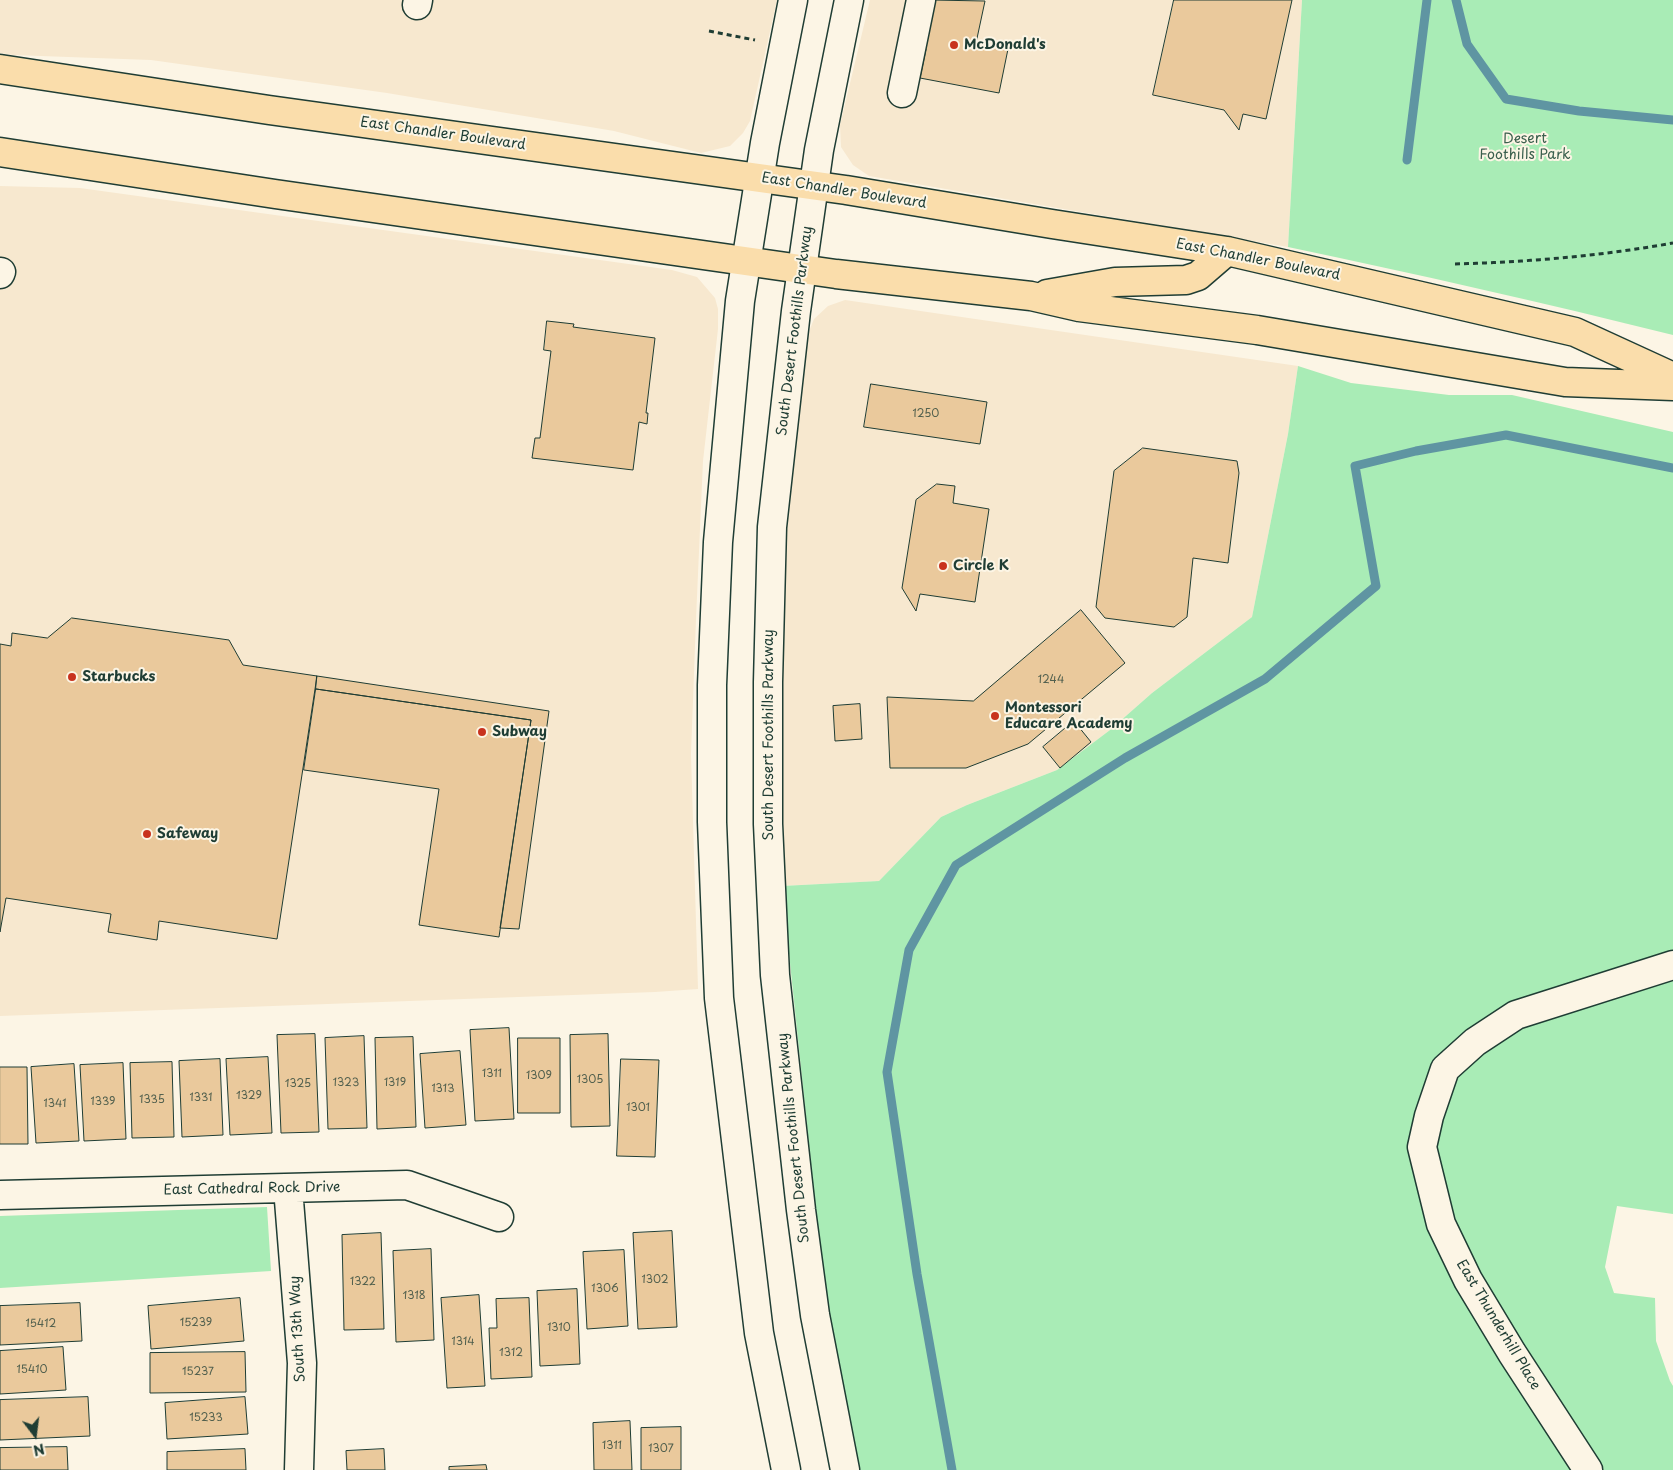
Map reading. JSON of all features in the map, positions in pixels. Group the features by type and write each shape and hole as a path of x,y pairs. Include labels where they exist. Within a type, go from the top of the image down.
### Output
{"main road":[{"name":"East Chandler Boulevard","path":"0,69 278,111 814,186 1227,251 1575,332 1673,377"},
{"path":"0,152 276,194 802,269 1031,296 1079,307 1257,330 1565,382 1673,386"},
{"path":"1031,296 1115,282 1186,280 1198,276 1227,251"}],"street":[{"path":"786,1470 759,1333 720,1008 712,822 712,685 718,542 740,301 759,178 793,0"},
{"name":"South Desert Foothills Parkway","path":"845,1470 815,1315 801,1210 775,976 768,824 768,682 772,528 796,312 819,150 849,0"},
{"path":"902,93 921,0"},
{"name":"East Thunderhill Place","path":"1588,1470 1512,1353 1468,1280 1441,1224 1422,1146 1429,1116 1445,1069 1475,1042 1516,1015 1673,965"},
{"name":"East Cathedral Rock Drive","path":"0,1195 407,1185 499,1217"},
{"name":"South 13th Way","path":"288,1188 302,1363 299,1470"}],"path":[{"path":"709,31 761,40"},
{"path":"1454,264 1517,263 1624,252 1673,243"}],"shaded area":[{"path":"0,0 777,0 750,121 743,133 730,146 701,153 614,131 387,93 151,60 0,53"},
{"path":"870,0 1302,0 1288,247 869,176 853,165 841,147 840,125"},
{"path":"0,186 80,188 672,270 697,277 715,298 718,309 718,329 703,461 691,754 698,989 0,1016"},
{"path":"845,300 1298,366 1288,434 1252,617 1152,693 1110,730 1057,770 941,817 879,881 782,886 781,734 786,535 808,334 814,319 828,306"}],"green space":[{"name":"Desert Foothills Park","path":"1302,0 1673,0 1673,335 1481,289 1288,247"},
{"path":"1298,366 1351,383 1449,395 1512,395 1673,432 1673,1214 1617,1206 1605,1267 1614,1293 1655,1298 1656,1341 1673,1386 1673,1470 853,1470 825,1299 782,886 879,881 941,817 1057,770 1110,730 1152,693 1252,617 1288,434"},
{"path":"267,1207 271,1271 0,1288 0,1216"}],"building":[{"name":"McDonald's","path":"932,0 985,1 976,43 1008,49 999,93 920,78 926,49 922,47"},
{"path":"1174,0 1292,0 1266,119 1243,114 1239,130 1224,110 1153,95"},
{"path":"547,321 574,324 573,327 655,338 646,413 648,413 647,424 639,422 633,470 532,458 535,438 540,438 551,351 544,350"},
{"path":"871,384 987,402 980,444 864,427"},
{"path":"1143,448 1237,461 1239,473 1228,563 1193,558 1187,617 1174,627 1105,618 1096,607 1114,471"},
{"name":"Circle K","path":"937,484 955,486 953,503 989,509 975,602 920,594 916,611 902,588 916,500"},
{"path":"1081,610 1125,663 1028,744 966,768 890,768 887,697 973,701"},
{"name":"Safeway","path":"72,618 229,640 243,665 317,676 277,939 159,921 157,940 108,932 111,914 6,898 0,932 0,644 11,646 12,633 47,638"},
{"path":"317,676 549,711 519,929 500,928 531,720 316,689"},
{"path":"316,689 531,720 499,937 419,925 439,789 304,770"},
{"path":"860,704 862,739 835,741 833,706"},
{"path":"1074,721 1091,742 1060,768 1043,747"},
{"path":"509,1028 514,1119 475,1121 470,1030"},
{"path":"315,1034 319,1132 281,1133 277,1035"},
{"path":"608,1034 610,1126 571,1127 570,1035"},
{"path":"364,1036 367,1128 328,1129 325,1038"},
{"path":"413,1037 416,1127 377,1129 375,1038"},
{"path":"518,1038 560,1038 560,1113 518,1113"},
{"path":"460,1051 466,1125 425,1128 420,1054"},
{"path":"268,1057 272,1133 230,1135 226,1059"},
{"path":"220,1059 223,1135 182,1137 179,1061"},
{"path":"621,1059 659,1060 655,1157 617,1156"},
{"path":"172,1062 174,1137 132,1138 130,1063"},
{"path":"123,1063 126,1139 84,1141 80,1065"},
{"path":"74,1064 79,1141 36,1143 31,1067"},
{"path":"0,1067 27,1067 28,1144 0,1144"},
{"path":"672,1231 677,1327 638,1329 633,1233"},
{"path":"381,1233 384,1329 344,1330 342,1235"},
{"path":"431,1249 434,1340 396,1342 393,1251"},
{"path":"624,1250 628,1326 587,1329 583,1252"},
{"path":"577,1289 580,1364 540,1366 537,1291"},
{"path":"479,1295 485,1386 447,1388 441,1298"},
{"path":"240,1298 244,1341 151,1349 148,1306"},
{"path":"529,1298 532,1377 491,1379 489,1328 497,1328 496,1299"},
{"path":"80,1303 82,1341 0,1345 0,1306"},
{"path":"63,1347 66,1390 0,1394 0,1351"},
{"path":"245,1352 246,1392 150,1393 150,1353"},
{"path":"88,1397 90,1436 0,1440 0,1400"},
{"path":"245,1397 248,1434 167,1439 165,1403"},
{"path":"630,1421 632,1470 594,1470 593,1423"},
{"path":"681,1427 681,1470 641,1470 641,1428"},
{"path":"67,1447 68,1470 0,1470 0,1448"},
{"path":"245,1449 246,1470 167,1470 167,1452"},
{"path":"384,1449 385,1470 347,1470 346,1451"},
{"path":"486,1465 487,1470 449,1470 449,1467"}],"waterway":[{"path":"1407,160 1427,0"},
{"path":"1456,0 1467,44 1506,99 1579,111 1673,120"},
{"path":"952,1470 917,1274 887,1072 909,950 956,865 1125,758 1265,679 1376,586 1355,466 1416,451 1506,435 1673,468"}],"place":[{"name":"McDonald's","path":"954,45"},
{"name":"Circle K","path":"943,566"},
{"name":"Starbucks","path":"72,677"},
{"name":"Montessori Educare Academy","path":"995,716"},
{"name":"Subway","path":"482,732"},
{"name":"Safeway","path":"147,834"}]}
